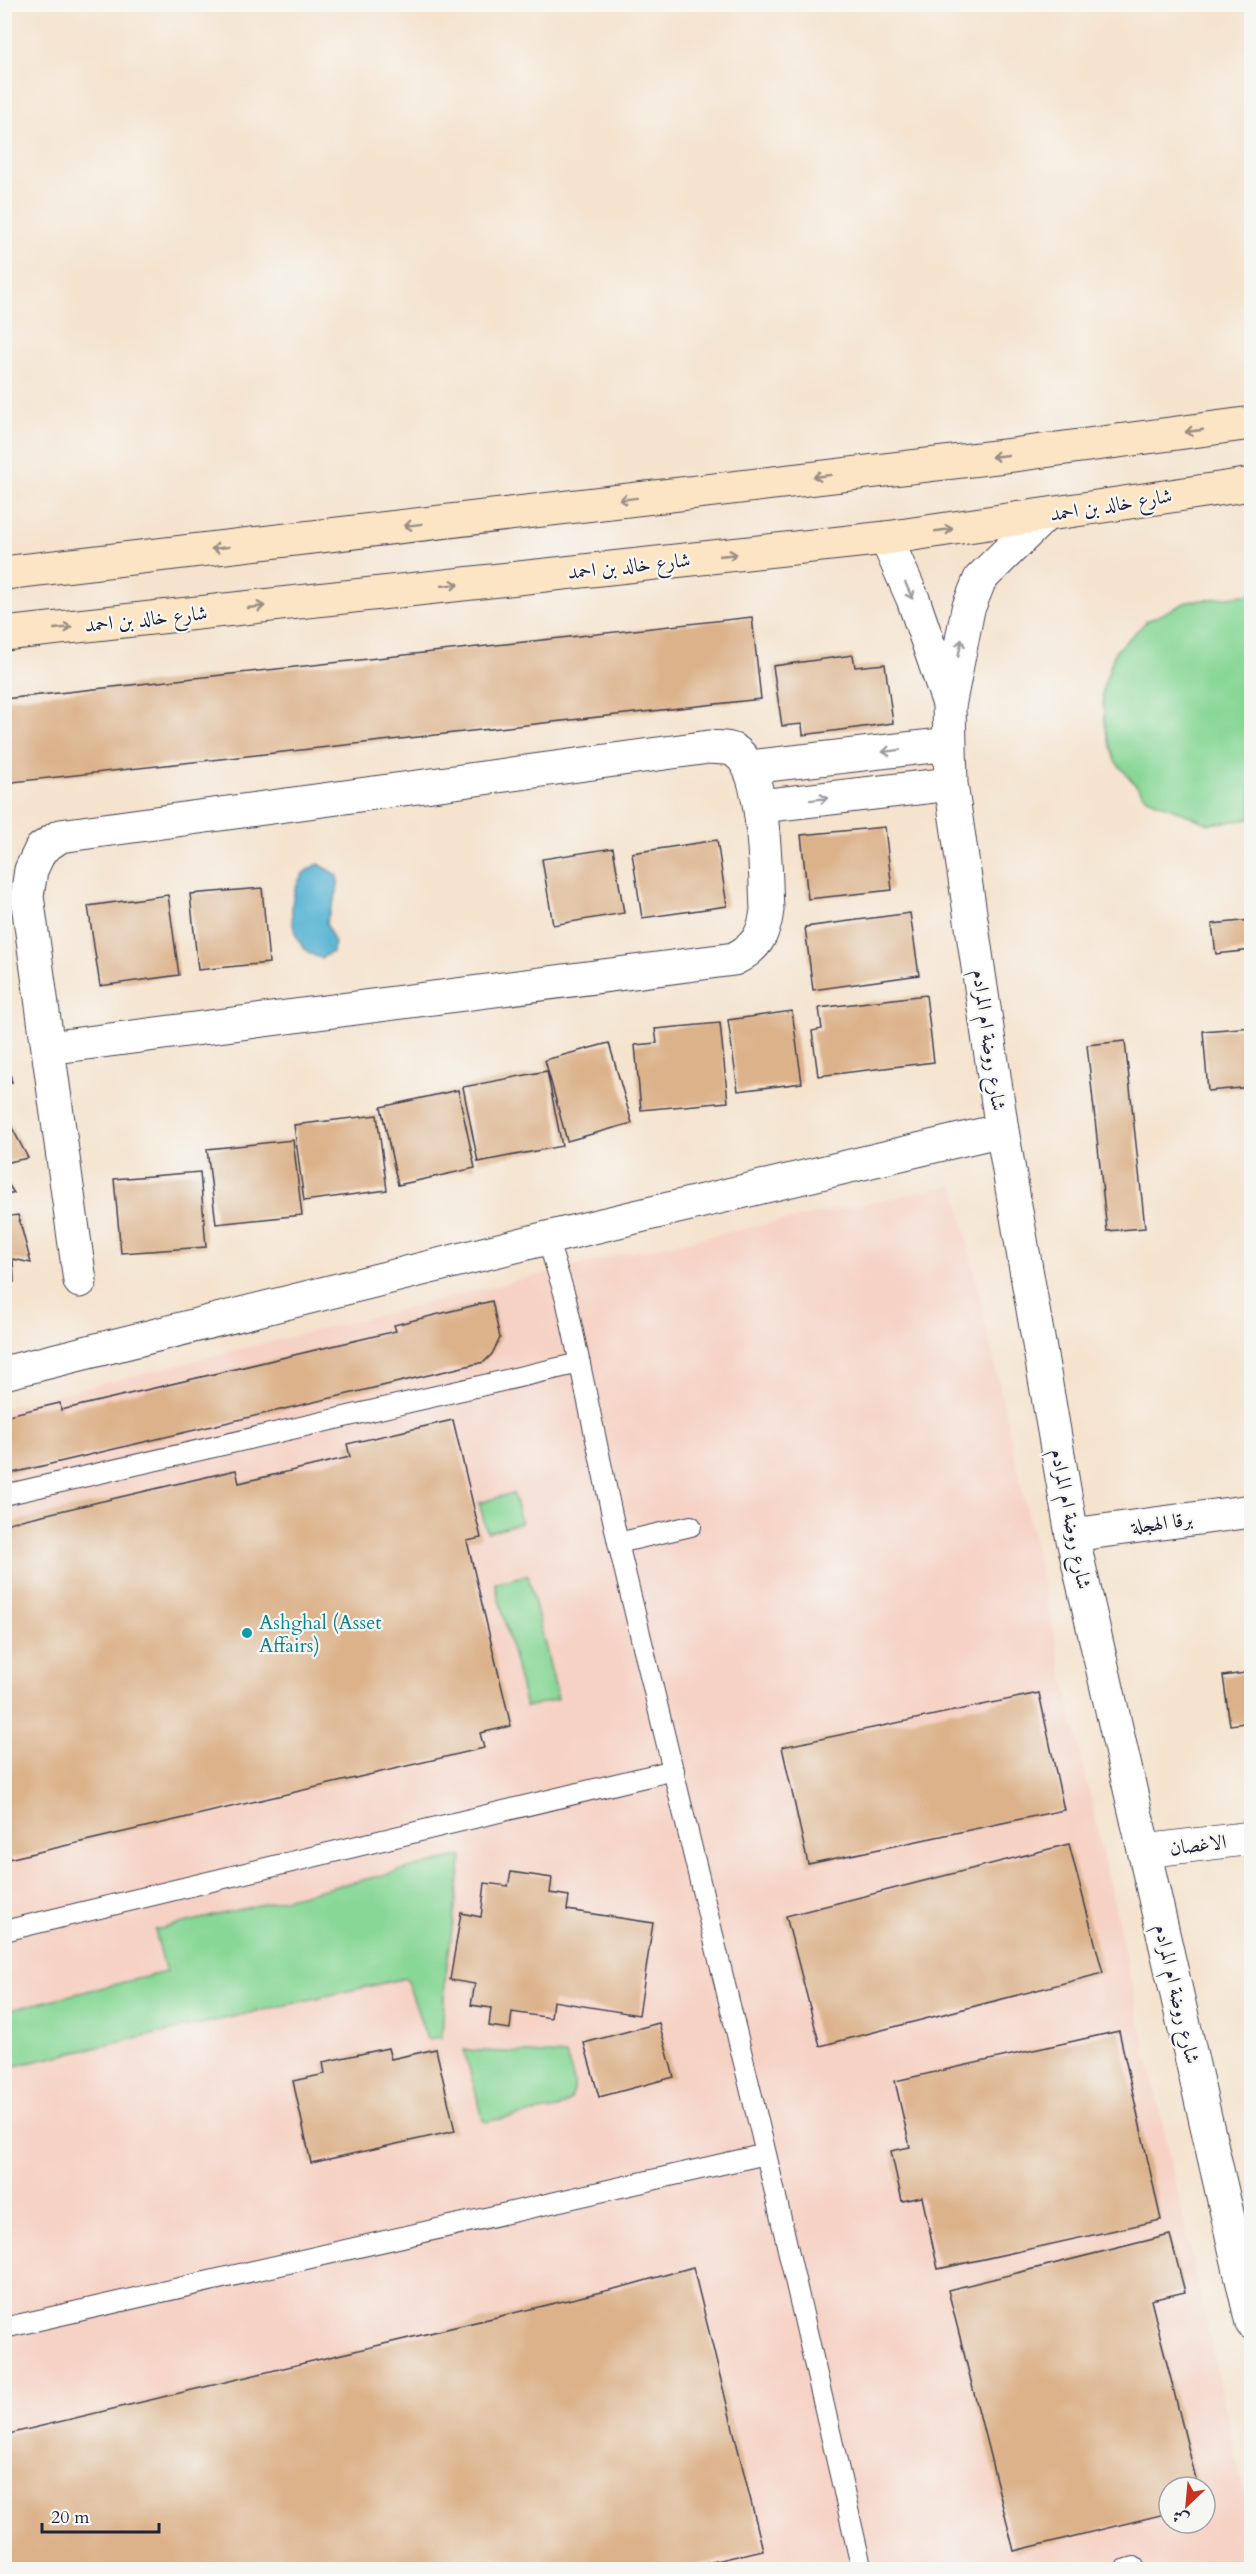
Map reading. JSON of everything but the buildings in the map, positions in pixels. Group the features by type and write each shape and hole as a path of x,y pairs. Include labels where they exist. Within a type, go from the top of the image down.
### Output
{"main road":[{"path":"4,573 1013,455 1251,423"},
{"name":"شارع خالد بن احمد","path":"4,634 886,538 1251,484"}],"street":[{"name":"شارع روضة ام المرادم","path":"1044,516 980,579 968,609 949,706 951,784 1002,1130 1072,1535 1247,2285 1251,2323"},
{"name":"شارع روضة ام المرادم","path":"886,538 913,599 949,706"},
{"path":"750,767 950,744"},
{"path":"48,1048 734,959 747,952 759,940 765,926 767,910 761,806 750,767 732,750 710,747 60,836 41,849 31,870 27,896 80,1281"},
{"path":"761,806 951,784"},
{"path":"4,1373 547,1238 1002,1130"},
{"name":"برقا الهجلة","path":"1072,1535 1251,1511"},
{"name":"الاغصان","path":"1145,1851 1251,1838"}],"lane":[{"path":"547,1238 566,1299 618,1543 766,2154 861,2570"},
{"path":"4,1495 580,1363"},
{"path":"618,1543 691,1526"},
{"path":"4,1931 674,1770"},
{"path":"4,2328 766,2154"}],"shaded area":[{"path":"955,1185 1251,2524 1251,2569 5,2569 4,1408 615,1256"}],"green space":[{"path":"1251,594 1251,819 1209,824 1147,798 1115,761 1105,728 1102,691 1115,652 1147,621 1187,602"},
{"path":"513,1493 521,1523 487,1532 479,1503"},
{"path":"528,1575 558,1699 526,1707 495,1583"},
{"path":"462,1856 445,1981 442,2037 427,2039 406,1978 5,2068 5,2011 166,1972 155,1930"},
{"path":"464,2050 566,2055 574,2092 565,2104 557,2109 484,2122"}],"water":[{"path":"319,864 338,876 336,894 326,923 335,943 332,952 321,958 310,953 301,945 292,922 293,896 297,884 308,869"}],"place":[{"name":"Ashghal (Asset Affairs)","path":"247,1633"}]}
